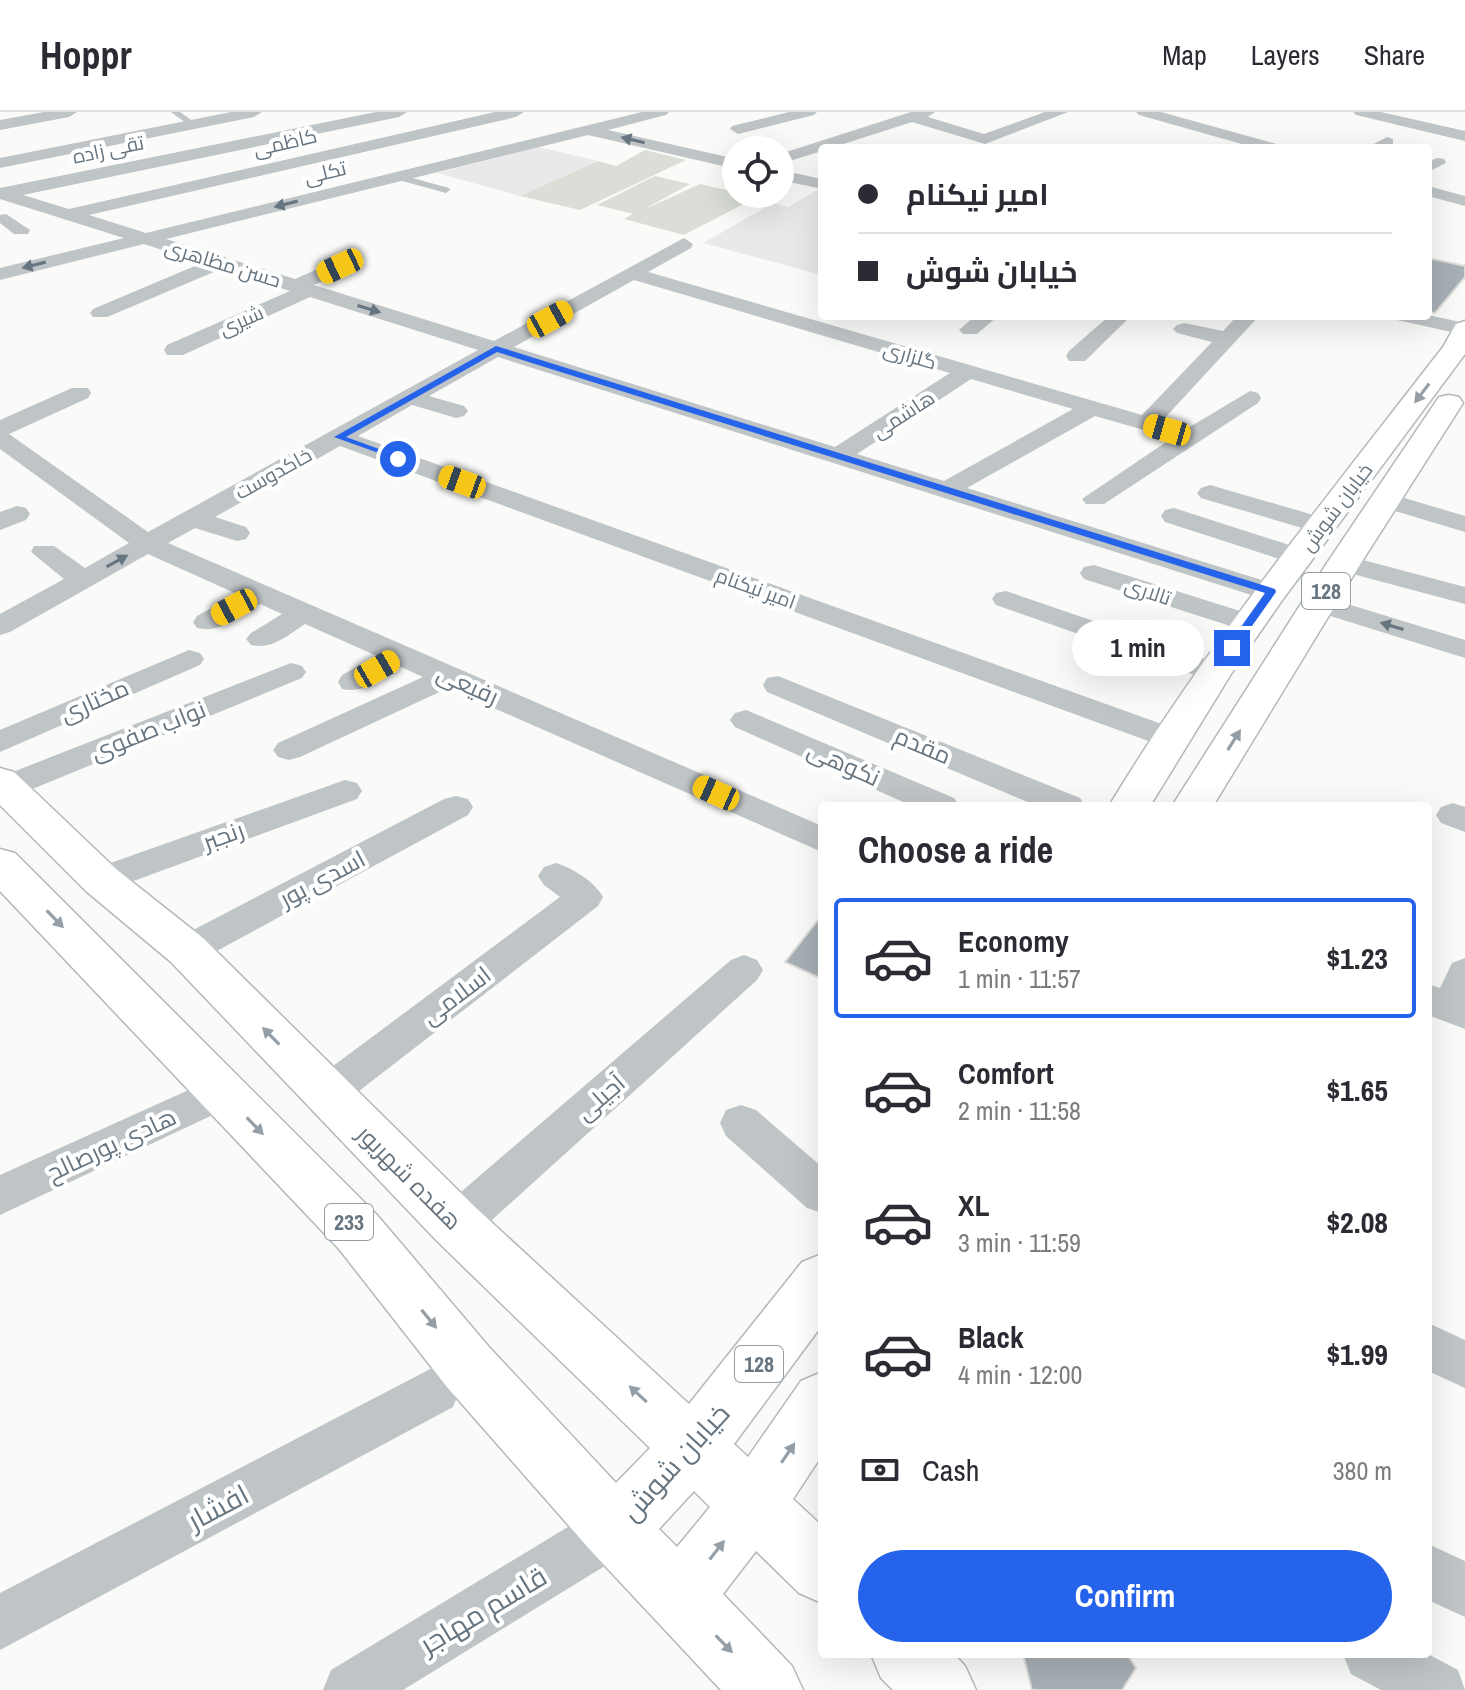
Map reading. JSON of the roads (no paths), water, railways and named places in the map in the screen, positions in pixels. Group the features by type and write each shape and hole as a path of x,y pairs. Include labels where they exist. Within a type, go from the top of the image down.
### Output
{"main road":[{"name":"خیابان شوش","path":"1132,802 1214,672 1455,349 1465,329"},
{"name":"خیابان شوش","path":"1194,802 1318,603 1465,379"},
{"name":"هفده شهریور","path":"2,770 101,880 187,950 456,1224 818,1566"},
{"name":"233","path":"0,864 358,1232 468,1367 615,1529 768,1690"},
{"name":"خیابان شوش","path":"615,1529 694,1447 818,1285"},
{"path":"679,1597 754,1503 818,1408"},
{"path":"909,1658 941,1690"},
{"path":"943,1658 957,1690"}],"street":[{"path":"244,127 254,112"},
{"path":"0,177 100,146 149,145 183,121 244,127 340,128 399,112"},
{"name":"تکلی","path":"0,274 395,178 438,159 461,161 510,149 533,138 587,130 661,112"},
{"path":"738,129 809,112"},
{"path":"826,144 919,114 985,139 1060,112"},
{"path":"1361,112 1464,136"},
{"path":"1156,113 1259,144"},
{"path":"1194,126 1225,114"},
{"path":"522,115 722,161"},
{"name":"کاظمی","path":"52,210 119,196 216,183 266,169 522,115"},
{"path":"12,125 68,119 100,146"},
{"path":"128,119 149,145"},
{"path":"183,121 223,148 266,169"},
{"name":"تقی زاده","path":"0,194 149,145 223,148 244,127"},
{"path":"481,136 510,149"},
{"path":"1434,159 1464,136"},
{"path":"663,147 705,137"},
{"path":"794,154 818,147"},
{"path":"406,154 438,159"},
{"path":"0,163 60,158"},
{"path":"364,163 395,178"},
{"path":"345,167 374,182"},
{"path":"300,170 342,190"},
{"path":"794,178 818,183"},
{"path":"216,183 244,214"},
{"path":"1432,192 1465,201"},
{"name":"حسن مظاهری","path":"0,194 1271,592"},
{"path":"52,210 83,195"},
{"path":"9,223 119,196"},
{"path":"174,214 193,226"},
{"name":"خاکدوست","path":"0,626 678,247"},
{"path":"88,252 114,268"},
{"path":"100,313 220,262"},
{"name":"شیری","path":"175,350 340,266"},
{"name":"گلزاری","path":"631,273 1189,436"},
{"path":"970,330 983,320"},
{"path":"1077,356 1117,320"},
{"path":"1146,424 1245,320"},
{"path":"1423,320 1465,329"},
{"path":"1184,329 1228,339"},
{"name":"هاشمی","path":"838,456 967,372"},
{"path":"0,429 80,393"},
{"path":"409,397 456,411"},
{"path":"1095,499 1250,398"},
{"path":"4,404 65,427"},
{"path":"946,490 1092,408"},
{"name":"امیر نیکنام","path":"339,437 1173,739"},
{"name":"رفیعی","path":"0,438 147,544 818,838"},
{"path":"1210,493 1322,526"},
{"path":"1384,500 1465,524"},
{"path":"1174,516 1298,557"},
{"path":"193,518 237,533"},
{"path":"44,552 83,579"},
{"path":"1344,563 1465,596"},
{"name":"تالاری","path":"1094,573 1249,623"},
{"path":"207,622 260,593"},
{"path":"1006,599 1214,672"},
{"path":"1318,603 1465,649"},
{"path":"261,639 304,612"},
{"path":"353,682 400,655"},
{"name":"مختاری","path":"2,770 189,659"},
{"name":"نواب صفوی","path":"2,770 291,672"},
{"path":"289,750 449,676"},
{"name":"مقدم","path":"778,685 1058,802"},
{"name":"نکوهی","path":"746,720 933,802"},
{"name":"رنجبر","path":"101,880 345,791"},
{"name":"اسدی پور","path":"187,950 456,807"},
{"name":"اسلامی","path":"327,1093 571,887"},
{"name":"آجیلی","path":"456,1224 744,970"},
{"name":"هادی پورصالح","path":"0,1196 222,1092"},
{"path":"741,1123 818,1190"},
{"path":"1432,1348 1465,1365"},
{"name":"افشار","path":"0,1623 436,1390"},
{"name":"قاسم مهاجر","path":"351,1690 615,1529"},
{"path":"1432,1573 1465,1590"},
{"path":"1378,1658 1438,1690"}],"lane":[{"path":"395,178 446,190"}]}
